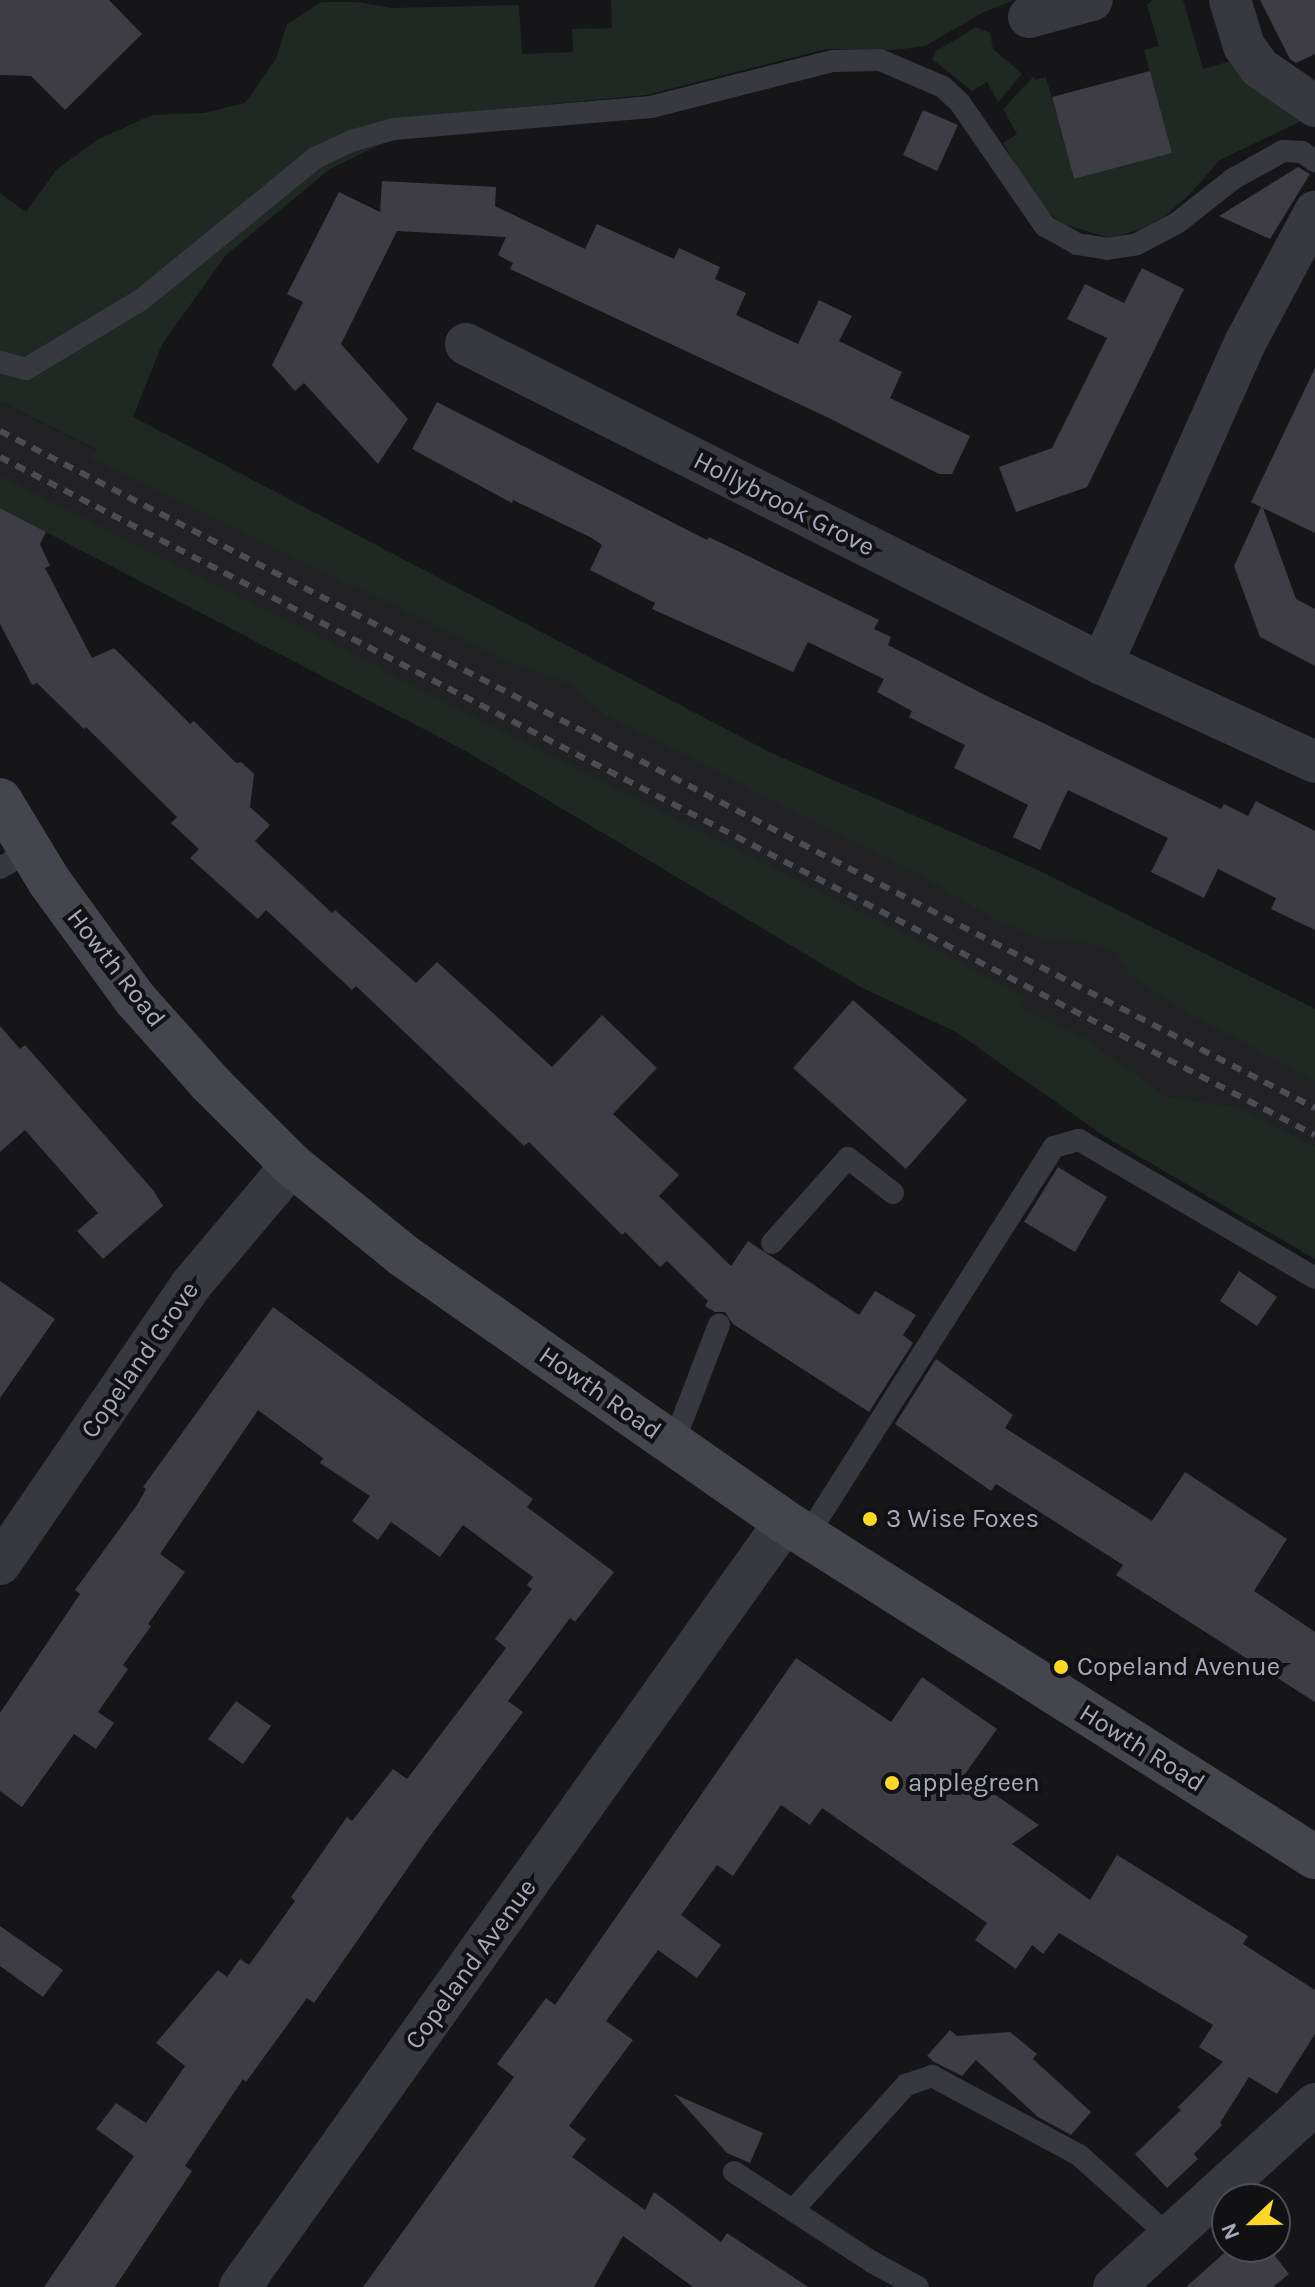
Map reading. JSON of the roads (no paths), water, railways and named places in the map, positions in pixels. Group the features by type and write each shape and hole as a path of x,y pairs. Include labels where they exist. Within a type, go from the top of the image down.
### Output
{"main road":[{"name":"Howth Road","path":"0,800 15,859 135,999 210,1083 292,1165 404,1256 796,1529 1315,1857"}],"street":[{"path":"1029,17 1092,0"},
{"path":"1230,0 1244,46 1260,68 1315,106"},
{"path":"1102,664 1245,343 1315,212"},
{"name":"Hollybrook Grove","path":"466,344 1102,664 1315,762"},
{"name":"Copeland Grove","path":"0,1564 190,1286 292,1165"},
{"name":"Copeland Avenue","path":"240,2287 796,1529"},
{"path":"1114,2287 1315,2104"}],"lane":[{"path":"0,362 26,369 141,300 315,158 351,141 394,129 651,107 833,61 880,60 943,87 960,103 1045,226 1077,244 1107,249 1137,244 1177,223 1233,179 1283,151 1302,152 1315,161"},
{"path":"796,1529 1054,1147 1079,1140 1315,1278"},
{"path":"772,1243 848,1158 893,1193"},
{"path":"673,1444 719,1325"},
{"path":"793,2210 906,2085 932,2076 1079,2155 1170,2237"},
{"path":"734,2172 918,2287"}],"railway":[{"path":"0,431 1315,1108"},
{"path":"0,457 1315,1135"}],"place":[{"name":"3 Wise Foxes","path":"870,1519"},
{"name":"Copeland Avenue","path":"1061,1667"},
{"name":"applegreen","path":"892,1783"}]}
